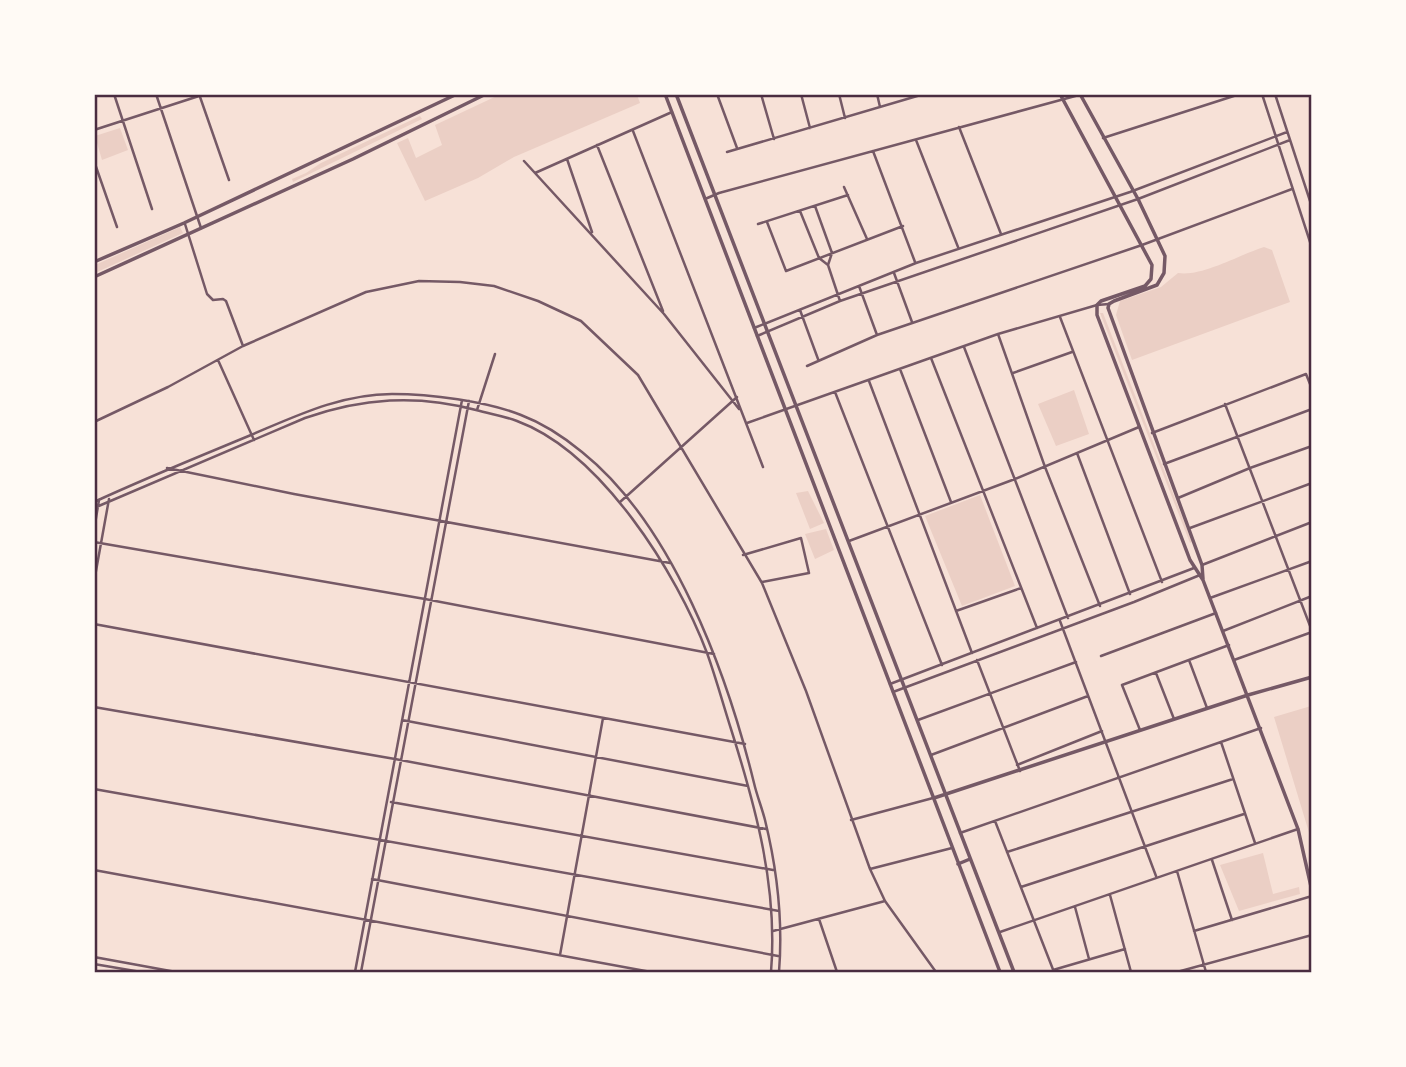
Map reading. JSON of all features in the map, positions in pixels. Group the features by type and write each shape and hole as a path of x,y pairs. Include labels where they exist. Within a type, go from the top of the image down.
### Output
{"street":[{"path":"114,94 152,209"},
{"path":"156,94 201,228"},
{"path":"94,262 184,223 457,94"},
{"path":"94,277 353,159 486,94"},
{"path":"665,94 1000,972"},
{"path":"676,94 1014,972"},
{"path":"717,94 737,148"},
{"path":"761,94 774,139"},
{"path":"801,94 810,128"},
{"path":"839,94 845,118"},
{"path":"877,94 880,107"},
{"path":"727,152 924,94"},
{"path":"1060,94 1118,195 1152,265 1151,279 1145,286 1101,301 1097,305 1097,315 1194,568 1201,575 1261,728 1298,829 1311,894 1194,931"},
{"path":"1104,138 1240,94"},
{"path":"1262,94 1311,248"},
{"path":"1275,94 1311,207"},
{"path":"94,130 161,110 199,95 229,180"},
{"path":"705,199 1079,95 1104,138 1166,261 1164,273 1157,285 1109,304 1097,305 998,334 747,423"},
{"path":"535,173 672,112"},
{"path":"960,127 1001,234"},
{"path":"633,131 763,467"},
{"path":"754,328 958,247 1131,191 1287,132"},
{"path":"916,140 958,247"},
{"path":"757,336 840,301 1135,200 1290,140"},
{"path":"597,145 664,314"},
{"path":"873,151 916,263"},
{"path":"567,159 593,235"},
{"path":"524,160 664,314 741,411"},
{"path":"94,161 117,228"},
{"path":"1200,165 1204,173"},
{"path":"844,187 867,239"},
{"path":"807,366 912,322 1143,245 1292,189"},
{"path":"758,224 848,195"},
{"path":"815,206 832,253 828,265"},
{"path":"800,211 819,258 828,265 840,301"},
{"path":"767,222 786,271 902,226"},
{"path":"184,223 207,294 213,300 226,301 243,346"},
{"path":"1029,225 1032,235"},
{"path":"934,256 938,266"},
{"path":"894,272 912,322"},
{"path":"94,422 243,346 366,292 419,281 494,286 538,301 581,321 638,375 762,583 806,691 870,869 885,901 936,972"},
{"path":"859,286 877,335"},
{"path":"1109,304 1108,308 1126,361 1202,565 1201,575"},
{"path":"800,310 819,360"},
{"path":"1059,316 1162,582"},
{"path":"998,334 1045,467 1100,606"},
{"path":"964,346 1068,618"},
{"path":"1013,373 1072,352"},
{"path":"477,410 495,354"},
{"path":"931,358 1037,628"},
{"path":"218,360 254,440"},
{"path":"1116,365 1126,361"},
{"path":"900,369 951,502"},
{"path":"1153,433 1307,373 1311,389"},
{"path":"869,380 972,653"},
{"path":"835,392 942,665"},
{"path":"94,530 97,501 167,468 303,411 335,402 388,394 463,400 521,415 556,435 582,452 625,497 670,563 714,654 745,744 766,829 779,911 779,972"},
{"path":"425,395 425,401"},
{"path":"620,502 737,397"},
{"path":"97,507 305,418 336,407 387,399 461,406 518,421 579,459 620,502 661,562 706,652 749,786 759,829 773,911 771,972"},
{"path":"355,972 463,400"},
{"path":"361,972 469,401"},
{"path":"335,402 336,407"},
{"path":"1225,404 1311,631 1234,660"},
{"path":"1164,464 1311,409"},
{"path":"848,542 887,525 1015,479 1139,427"},
{"path":"552,442 556,435"},
{"path":"1177,499 1311,446"},
{"path":"1077,453 1130,594"},
{"path":"167,468 670,563"},
{"path":"1188,528 1311,483"},
{"path":"94,582 109,495"},
{"path":"890,684 1100,606 1311,522"},
{"path":"743,555 801,538 809,573 762,583"},
{"path":"94,542 425,599 714,654"},
{"path":"1210,598 1311,561"},
{"path":"893,692 1201,575"},
{"path":"956,611 1021,588"},
{"path":"1223,631 1311,596"},
{"path":"1101,656 1216,613"},
{"path":"1060,621 1156,878"},
{"path":"94,624 745,744"},
{"path":"1140,730 1122,685 1229,645"},
{"path":"977,660 1020,771"},
{"path":"1189,660 1207,708"},
{"path":"917,721 1076,662"},
{"path":"1156,672 1174,719"},
{"path":"851,820 945,795 1207,708 1311,677"},
{"path":"931,756 1088,696"},
{"path":"94,707 401,760 766,829"},
{"path":"560,956 603,718"},
{"path":"402,720 755,787"},
{"path":"960,833 1261,728"},
{"path":"1017,765 1102,731"},
{"path":"1221,742 1255,844"},
{"path":"1007,852 1233,779"},
{"path":"94,789 779,911"},
{"path":"386,802 773,870"},
{"path":"1021,887 1244,814"},
{"path":"995,821 1053,971 1125,949"},
{"path":"999,933 1298,829"},
{"path":"870,869 952,848"},
{"path":"958,864 970,859"},
{"path":"1211,859 1232,920"},
{"path":"94,870 651,972"},
{"path":"1177,871 1206,972"},
{"path":"372,879 779,956"},
{"path":"1110,894 1131,972"},
{"path":"772,931 885,901"},
{"path":"1074,906 1089,959"},
{"path":"819,919 837,972"},
{"path":"1177,972 1311,935"},
{"path":"141,972 95,965 96,957 176,972"}],"shaded area":[{"path":"501,94 637,95 640,103 514,157 478,178 425,201 397,143 408,138 416,158 442,145 435,125"},
{"path":"420,116 422,119 293,182 292,179 321,163"},
{"path":"120,128 128,150 102,160 95,136"},
{"path":"180,227 183,233 95,273 95,265"},
{"path":"1264,247 1272,250 1290,302 1132,360 1116,315 1120,301 1161,287 1178,273 1198,272"},
{"path":"1100,313 1103,313 1192,542 1190,543"},
{"path":"1074,390 1089,434 1056,446 1038,404"},
{"path":"808,491 824,523 810,529 796,493"},
{"path":"980,495 1015,586 962,606 925,516"},
{"path":"826,529 834,550 815,559 805,534"},
{"path":"1312,706 1311,839 1274,717"},
{"path":"1263,853 1273,894 1299,887 1300,894 1239,911 1220,865"}]}
